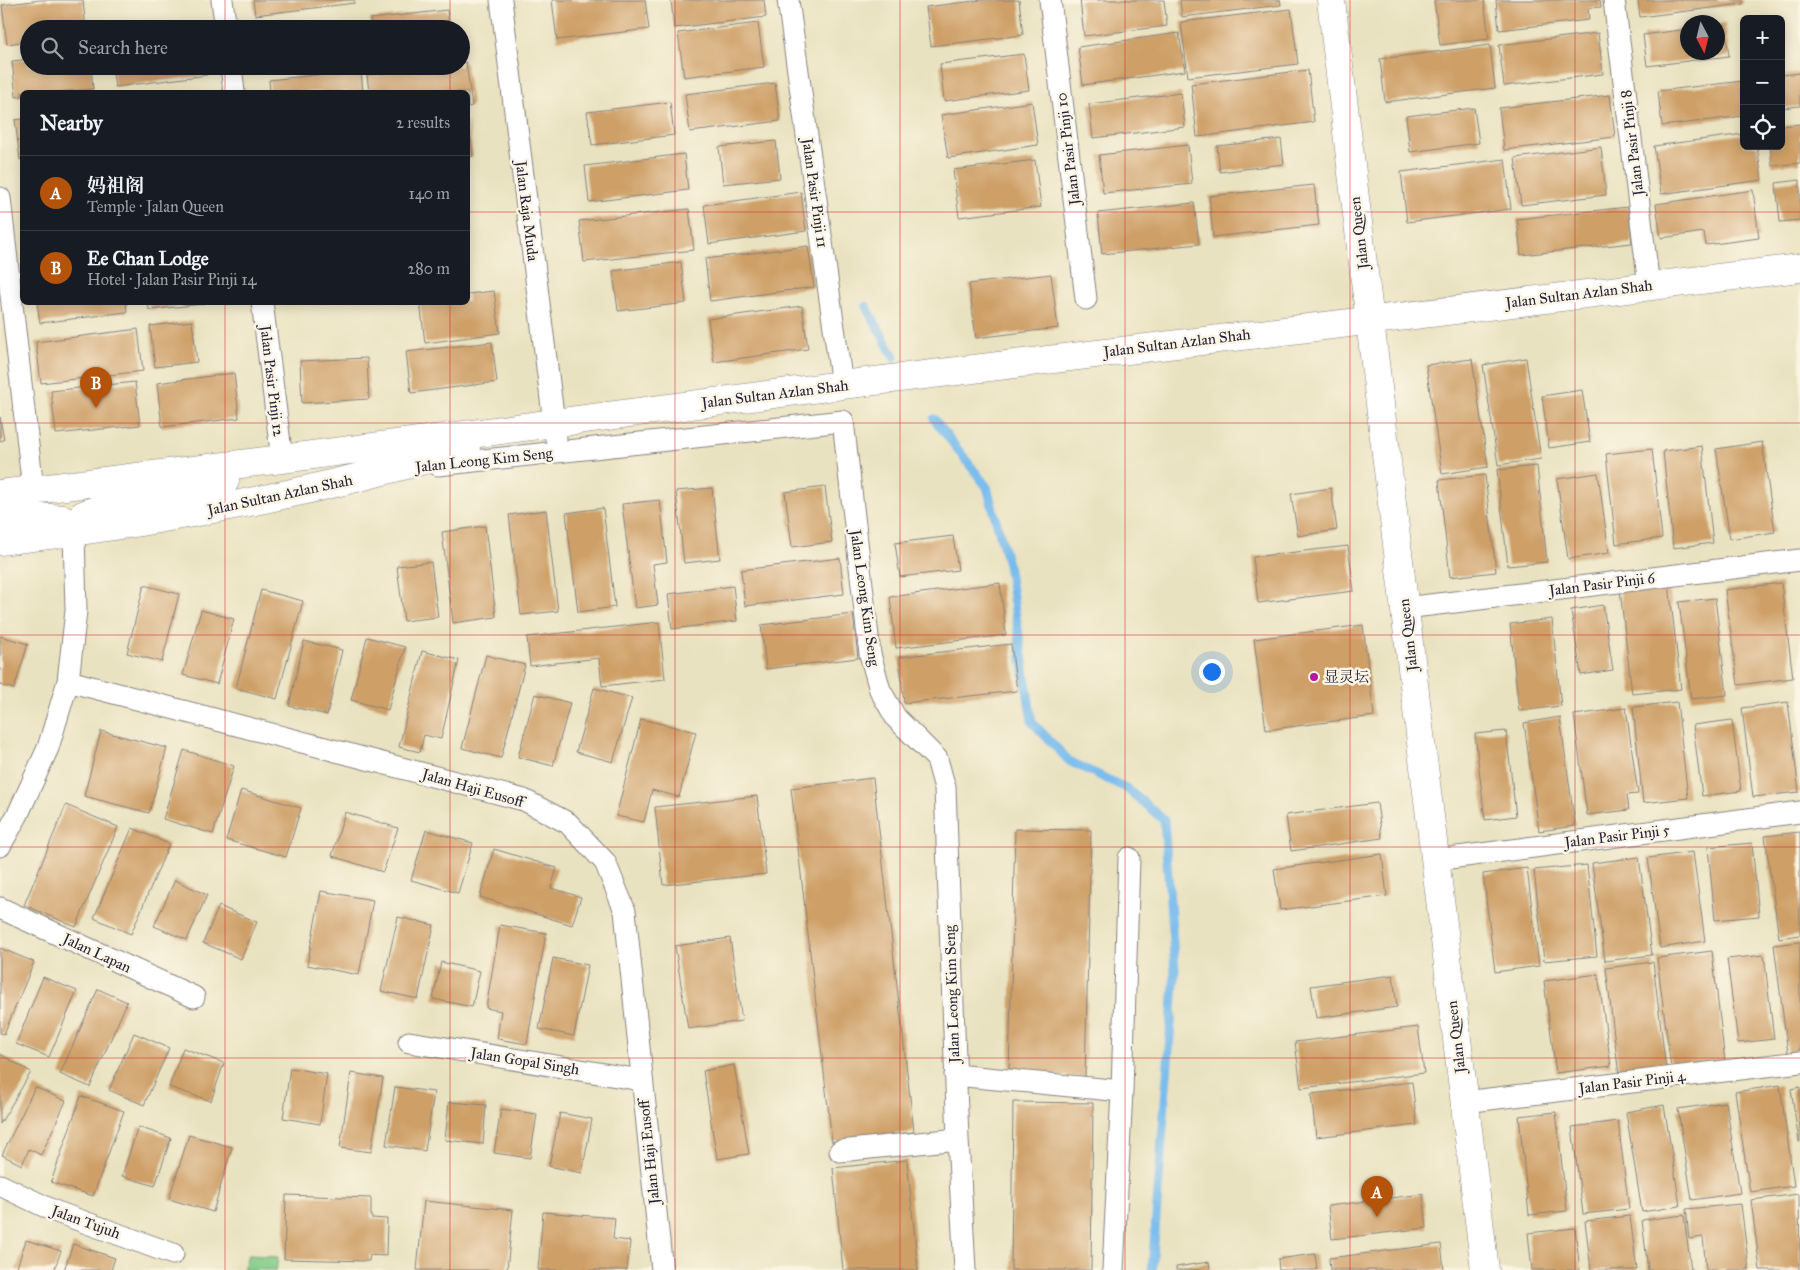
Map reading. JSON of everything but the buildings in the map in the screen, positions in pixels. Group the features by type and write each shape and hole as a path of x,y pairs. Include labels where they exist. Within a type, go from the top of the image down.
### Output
{"main road":[{"name":"Jalan Queen","path":"1330,0 1485,1270"},
{"name":"Jalan Sultan Azlan Shah","path":"0,494 842,385 1370,319 1800,268"},
{"name":"Jalan Sultan Azlan Shah","path":"0,541 74,533 232,506 388,471 554,422"},
{"path":"0,520 39,517 63,519 74,533 83,515 106,506 232,480 282,459"}],"street":[{"path":"222,0 225,20"},
{"name":"Jalan Raja Muda","path":"501,0 557,452"},
{"name":"Jalan Pasir Pinji 11","path":"788,0 842,385"},
{"name":"Jalan Pasir Pinji 10","path":"1050,0 1086,299"},
{"name":"Jalan Pasir Pinji 8","path":"1614,0 1649,286"},
{"path":"232,75 234,90"},
{"path":"0,198 34,489"},
{"name":"Jalan Pasir Pinji 12","path":"262,305 282,459"},
{"name":"Jalan Leong Kim Seng","path":"388,471 843,421 870,654 880,690 896,718 936,759 945,788 955,1075 965,1270"},
{"path":"0,846 18,814 48,748 68,681 76,611 74,533"},
{"name":"Jalan Pasir Pinji 6","path":"1404,608 1800,560"},
{"name":"Jalan Haji Eusoff","path":"68,681 524,800 568,823 605,862 625,911 662,1270"},
{"name":"Jalan Pasir Pinji 5","path":"1435,860 1800,812"},
{"path":"1112,1270 1122,1091 1129,858"},
{"name":"Jalan Lapan","path":"0,908 194,997"},
{"name":"Jalan Gopal Singh","path":"409,1042 641,1080"},
{"name":"Jalan Pasir Pinji 4","path":"1464,1102 1800,1062"},
{"path":"955,1075 1122,1091"},
{"path":"840,1151 958,1140"},
{"name":"Jalan Tujuh","path":"0,1185 54,1211 173,1254"}],"green space":[{"path":"248,1255 278,1257 276,1270 243,1270"}],"waterway":[{"path":"866,306 894,357"},
{"path":"934,419 987,487 1008,564 1032,722 1069,761 1126,788 1164,820 1175,971 1152,1270"}],"place":[{"name":"Ee Chan Lodge","path":"96,408"},
{"name":"显灵坛","path":"1314,677"},
{"name":"妈祖阁","path":"1377,1217"}]}
